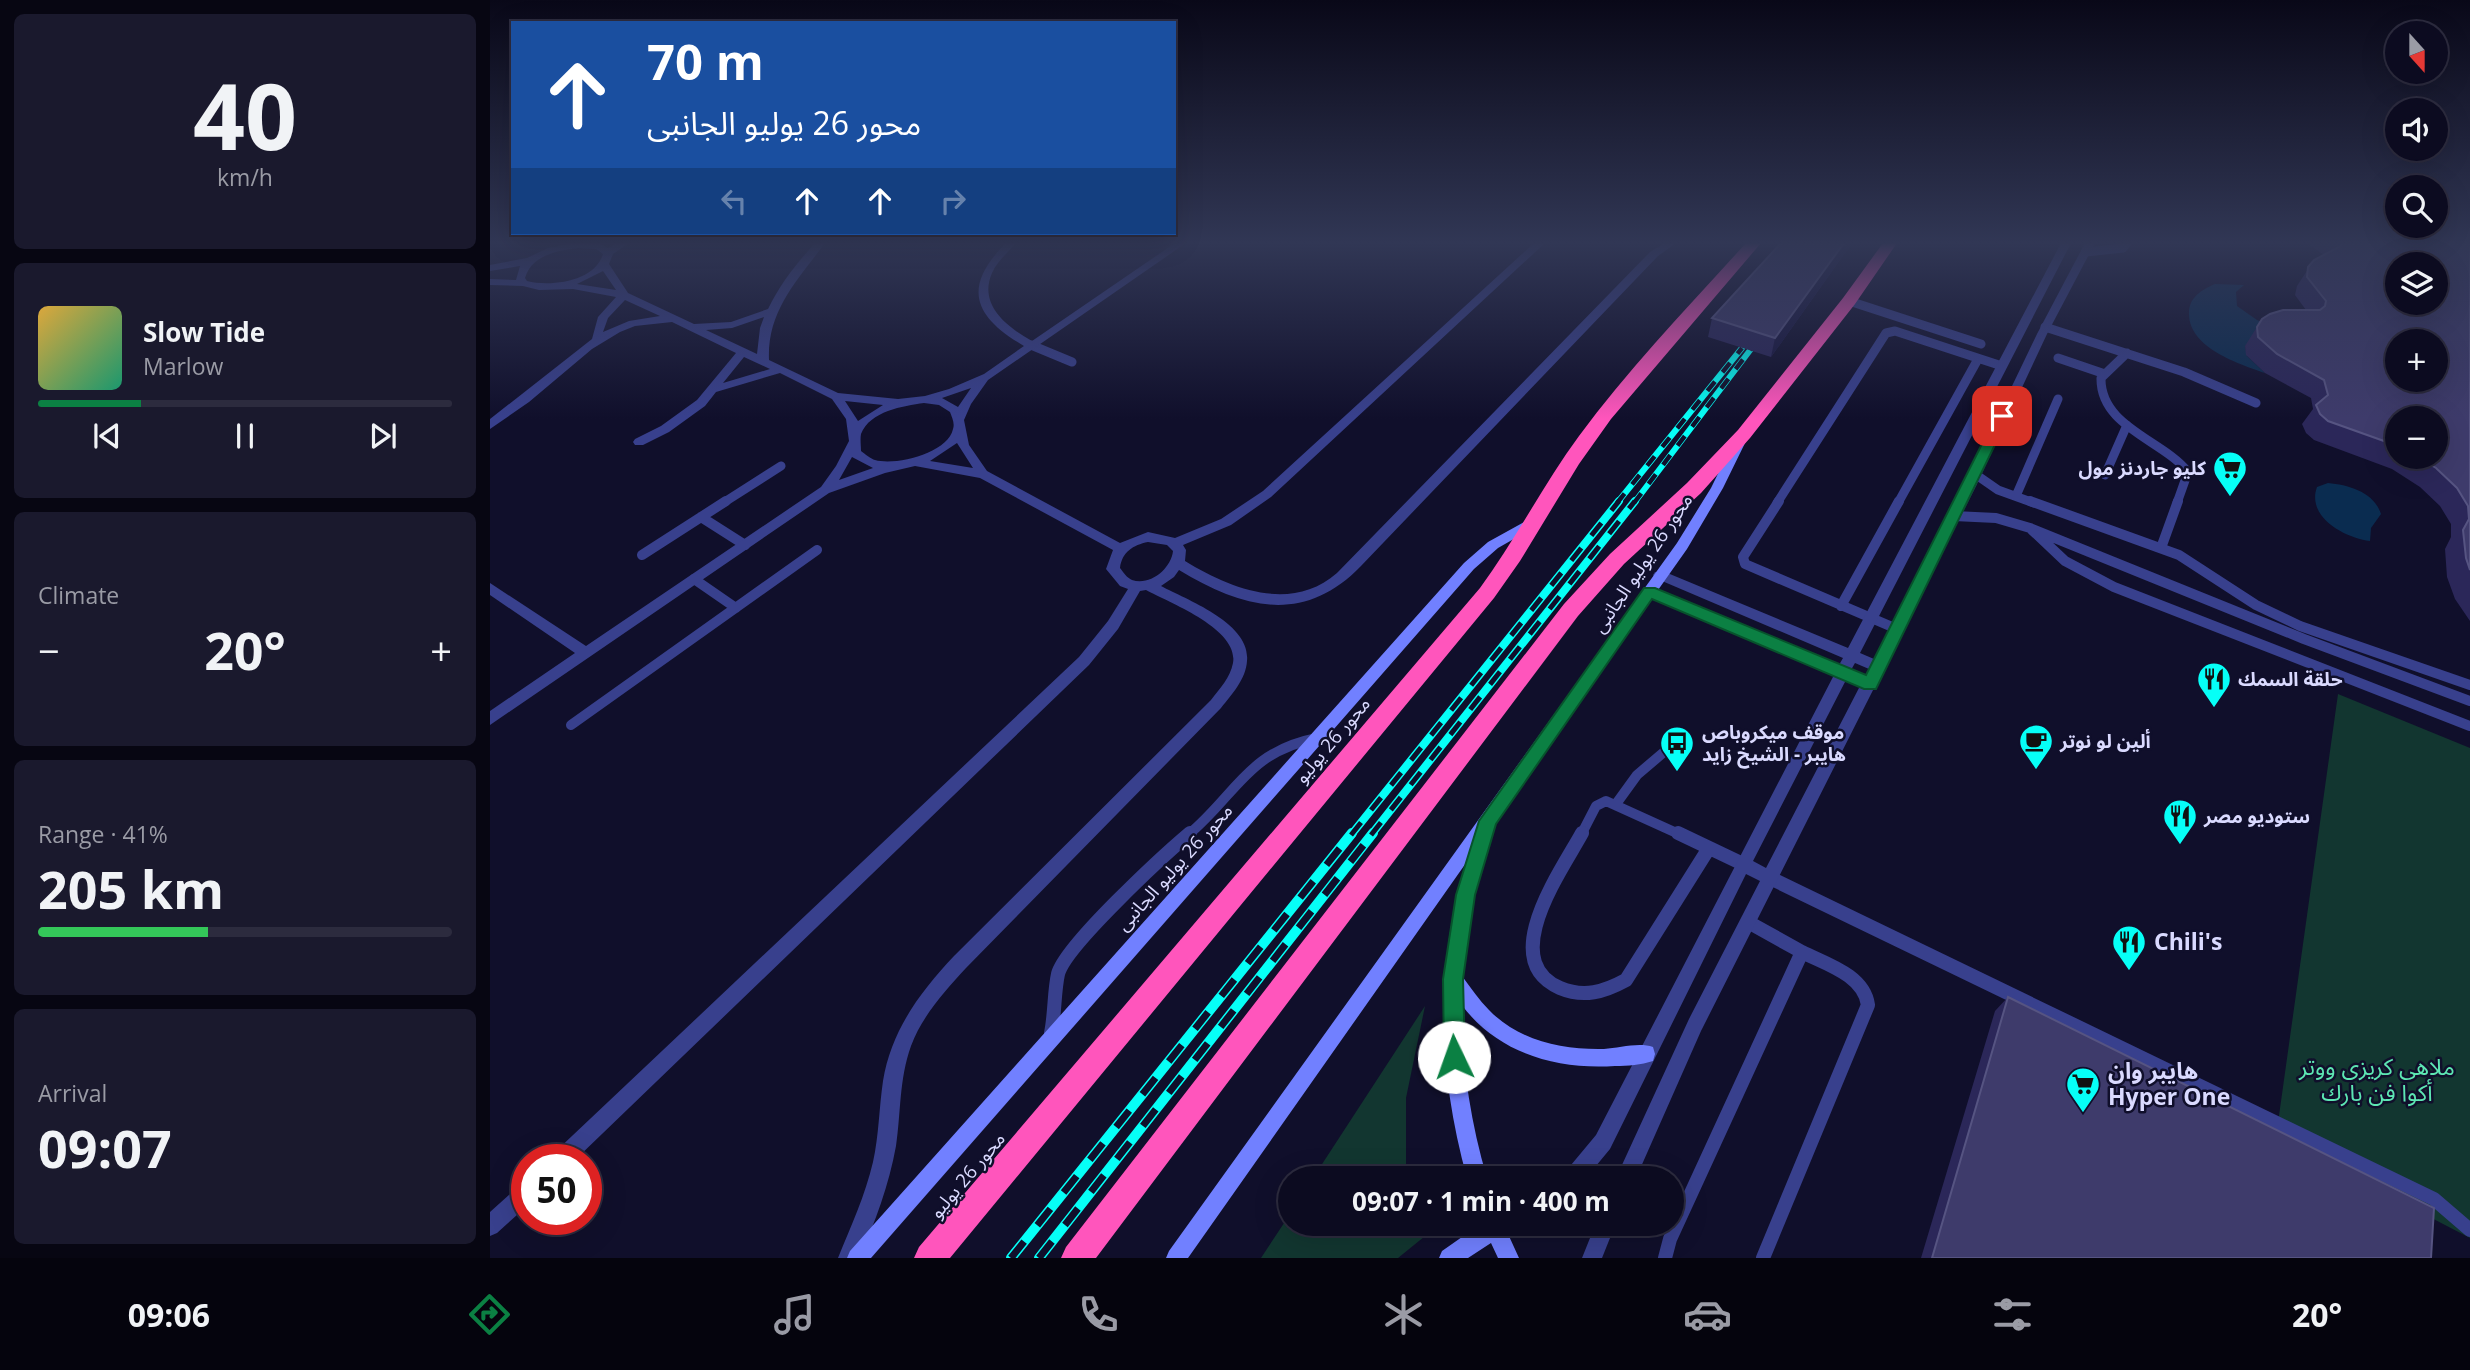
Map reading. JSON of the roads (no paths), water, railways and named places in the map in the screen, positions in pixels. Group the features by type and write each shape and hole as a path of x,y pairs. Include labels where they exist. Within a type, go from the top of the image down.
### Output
{"highway":[{"name":"محور 26 يوليو","path":"930,1258 1487,593 1515,556 1573,458 1606,413 1703,302"},
{"path":"1077,1258 1571,610 1617,559 1694,488 1744,434 1848,302"}],"main road":[{"name":"محور 26 يوليو الجانبى","path":"1175,1258 1661,575 1701,517 1744,434"},
{"name":"محور 26 يوليو الجانبى","path":"858,1258 1469,565 1507,536 1536,520"},
{"path":"1474,1166 1458,1097 1452,1036 1453,979 1465,895 1488,821"},
{"path":"1453,979 1490,1024 1526,1046 1558,1057 1607,1060 1646,1054"},
{"path":"1449,1258 1481,1236"},
{"path":"1501,1236 1508,1258"}],"street":[{"path":"596,338 603,317 618,302"},
{"path":"638,302 836,396 867,401 902,402 953,392 988,376 1095,302"},
{"path":"763,362 762,337 777,302"},
{"path":"984,302 993,319 1008,334 1031,345"},
{"path":"1175,543 1226,522 1266,494 1476,302"},
{"path":"1179,564 1201,578 1258,598 1294,598 1327,588 1356,563 1608,302"},
{"path":"1583,1166 1602,1142 2035,302"},
{"path":"1631,1166 1695,1025 1870,684 2059,302"},
{"path":"691,327 732,325 772,311"},
{"path":"490,425 545,383 596,338 635,322 674,319"},
{"path":"2022,327 2044,330"},
{"path":"639,442 684,417 715,389 742,352"},
{"path":"715,389 779,370"},
{"path":"490,719 825,490 906,464 942,449 960,424 965,404 988,376"},
{"path":"836,396 845,407 855,453 862,459 885,466 906,464 956,467 983,474 1121,549"},
{"path":"925,399 949,405 957,410 964,445 983,474"},
{"path":"825,490 842,467 854,439 873,414 902,402"},
{"path":"578,1144 1084,661 1142,585 1167,577 1179,564 1181,553 1175,543 1158,537 1138,539 1121,549 1113,562 1116,575 1128,583 1142,585 1233,634 1242,654 1235,680 1216,704 960,962 921,1007 897,1060 886,1147 878,1180 848,1258"},
{"path":"1661,575 1878,667"},
{"path":"490,588 586,653"},
{"path":"1649,592 1870,684"},
{"path":"1743,864 1770,878"},
{"path":"490,1226 511,1207"},
{"path":"1592,1258 1601,1236"}],"lane":[{"path":"1851,302 1981,344"},
{"path":"2044,330 2196,376 2256,403"},
{"path":"1897,629 1752,569 1745,564 1743,557 1886,332 1895,331 2002,366"},
{"path":"1031,345 1072,362"},
{"path":"2127,353 2099,382 2101,391 2127,425 2181,463 2188,472 2161,548"},
{"path":"2057,358 2105,374"},
{"path":"1841,606 1978,359"},
{"path":"2016,496 2057,399"},
{"path":"2105,475 2127,425"},
{"path":"642,555 781,466"},
{"path":"1975,474 1992,487 2161,548 2196,564 2277,616 2470,685"},
{"path":"1954,516 1989,517 2030,528 2304,639 2470,701"},
{"path":"701,517 745,545"},
{"path":"2030,528 2052,550 2097,579 2470,726"},
{"path":"571,725 817,550"},
{"path":"694,579 736,608"},
{"path":"1049,1039 1056,1009 1058,973 1070,953 1155,862 1198,825 1257,762 1279,748 1317,738"},
{"path":"1616,804 1628,783 1644,766 1664,752"},
{"path":"1709,848 1626,980 1610,991 1591,996 1572,994 1554,985 1538,968 1531,953 1530,936 1535,921 1597,806 1608,800 1743,864"},
{"path":"1770,878 2434,1199 2470,1230"},
{"path":"1748,922 1860,983 1869,998 1763,1258"},
{"path":"1665,1258 1670,1239 1802,951"}],"water":[{"path":"2192,302 2237,302 2237,306 2257,320 2280,329 2245,346 2247,356 2265,373 2218,353 2198,337 2191,327"},
{"path":"2328,483 2360,491 2378,506 2381,514 2371,528 2370,541 2339,531 2322,516 2315,498 2317,487"}],"railway":[{"path":"1617,503 1742,348"},
{"path":"1634,503 1751,349"},
{"path":"1351,835 1619,501"},
{"path":"1371,835 1635,501"},
{"path":"1011,1258 1352,833"},
{"path":"1039,1258 1373,833"}],"place":[{"name":"كليو جاردنز مول","path":"2230,498"},
{"name":"حلقة السمك","path":"2214,709"},
{"name":"ألين لو نوتر","path":"2036,771"},
{"name":"موقف ميكروباص هايبر - الشيخ زايد","path":"1677,773"},
{"name":"ستوديو مصر","path":"2180,846"},
{"name":"Chili's","path":"2129,972"},
{"name":"هايبر وان Hyper One","path":"2083,1114"}],"park label":[{"name":"ملاهى كريزى ووتر أكوا فن بارك","path":"2377,1080"}]}
